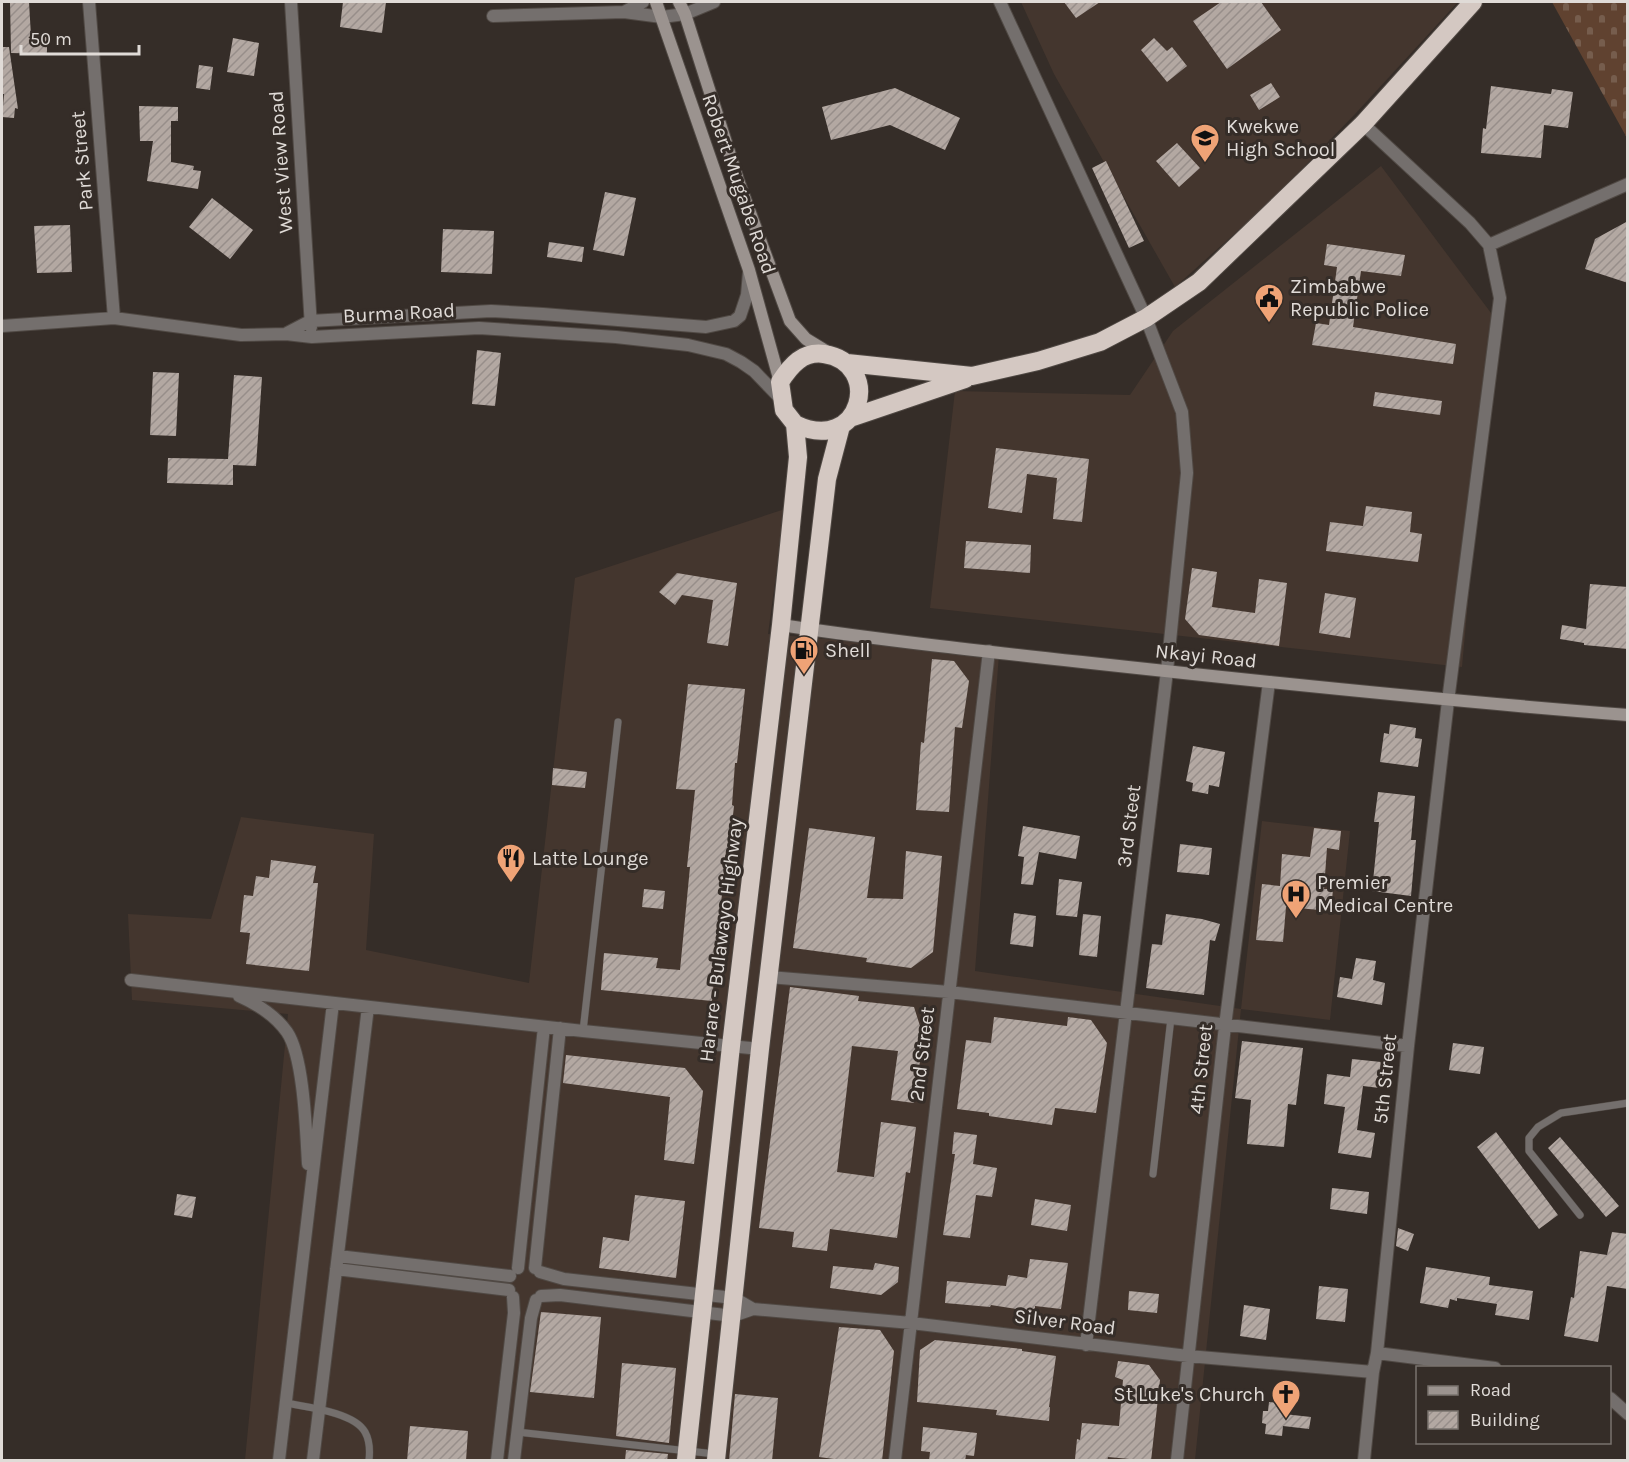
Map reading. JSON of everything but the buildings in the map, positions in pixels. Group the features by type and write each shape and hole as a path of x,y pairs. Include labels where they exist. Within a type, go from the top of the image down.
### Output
{"highway":[{"path":"795,424 810,431 826,432 845,422 972,376 1038,362 1100,342 1146,318 1199,282 1362,124 1473,2"},
{"path":"781,390 790,366 803,357 818,353 840,359 972,376"},
{"path":"716,1457 734,1307 760,1049 827,479 845,422 858,405 860,390 856,376 840,359"},
{"name":"Harare - Bulawayo Highway","path":"686,1456 798,457 795,424 784,410 781,390"},
{"path":"774,682 803,686"},
{"path":"763,771 793,774"},
{"path":"714,1197 744,1201"}],"main road":[{"name":"Robert Mugabe Road","path":"656,2 749,270 781,390"},
{"name":"Robert Mugabe Road","path":"679,2 738,180 790,321 806,339 840,359"},
{"name":"Nkayi Road","path":"780,626 1448,701 1628,715"}],"street":[{"name":"Park Street","path":"89,2 114,318"},
{"name":"West View Road","path":"291,2 312,337"},
{"path":"624,12 643,2"},
{"path":"493,16 624,12 662,17 685,15 714,2"},
{"name":"3rd Steet","path":"1000,5 1146,318 1182,412 1186,444 1187,473 1167,671 1086,1345"},
{"path":"1362,124 1490,244 1628,184"},
{"name":"5th Street","path":"1364,1461 1408,1046 1448,701 1500,297 1490,244"},
{"path":"286,333 310,321 491,311 705,327 734,321 740,316 747,295 749,270"},
{"name":"Burma Road","path":"2,326 114,318 241,335 286,333 312,337 488,329 616,337 687,345 726,354 781,390"},
{"name":"2nd Street","path":"895,1461 989,651"},
{"name":"4th Street","path":"1177,1461 1225,1026 1269,682"},
{"path":"769,976 949,992 1408,1046"},
{"path":"131,980 760,1049"},
{"path":"227,991 254,1003 275,1019 288,1033 303,1096 311,1192"},
{"path":"279,1461 333,1003"},
{"path":"313,1461 368,1006"},
{"path":"497,1461 514,1313 511,1294 544,1027"},
{"path":"514,1461 531,1318 545,1284 538,1270 560,1028"},
{"path":"338,1256 514,1272 523,1266 564,1279 734,1307"},
{"path":"336,1269 511,1294 524,1302 560,1295 703,1303 734,1307"},
{"name":"Silver Road","path":"734,1307 911,1323 1188,1356 1373,1372"},
{"path":"1377,1353 1480,1366"},
{"path":"1611,1399 1628,1414"}],"lane":[{"path":"583,1031 618,722"},
{"path":"1153,1174 1171,1018"},
{"path":"1580,1215 1529,1151 1529,1138 1538,1127 1561,1113 1628,1103"},
{"path":"286,1403 319,1408 351,1420 365,1431 370,1449 369,1461"},
{"path":"517,1432 686,1456 716,1457"}],"shaded area":[{"name":"Kwekwe High School","path":"1021,2 1458,2 1271,201 1175,287 1054,74"},
{"path":"1381,166 1494,317 1462,667 930,608 955,391 1130,395 1173,331"},
{"path":"785,509 768,634 999,654 975,971 1241,1009 1195,1460 245,1460 288,1014 132,1000 128,914 211,919 241,817 374,834 366,950 529,983 575,578"},
{"name":"Premier Medical Centre","path":"1262,821 1350,831 1330,1020 1241,1009"}],"green space":[{"path":"1552,2 1627,2 1627,138"}],"place":[{"name":"Kwekwe High School","path":"1205,164"},
{"name":"Zimbabwe Republic Police","path":"1269,324"},
{"name":"Shell","path":"804,676"},
{"name":"Latte Lounge","path":"511,884"},
{"name":"Premier Medical Centre","path":"1296,920"},
{"name":"St Luke's Church","path":"1286,1420"}]}
